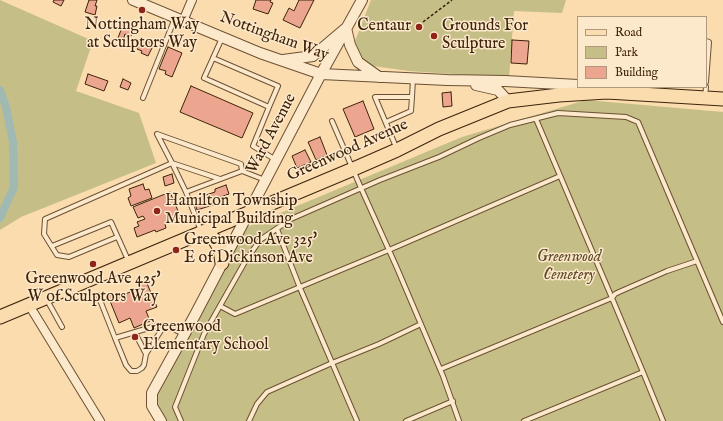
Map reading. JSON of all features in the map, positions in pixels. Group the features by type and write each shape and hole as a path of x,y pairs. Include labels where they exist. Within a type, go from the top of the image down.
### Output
{"main road":[{"name":"Greenwood Avenue","path":"0,317 353,169 397,150 439,128 508,101 604,89"},
{"path":"604,89 663,94 705,92 723,99"},
{"path":"202,233 214,239 220,249 222,263"}],"street":[{"name":"Nottingham Way","path":"133,0 222,38 321,74 446,80 505,80 577,85"},
{"path":"179,19 192,0"},
{"name":"Ward Avenue","path":"161,421 152,406 152,393 185,334 321,74 362,0"},
{"path":"280,60 313,56 346,28 350,45 358,62 379,77"},
{"path":"446,80 498,90 508,101"},
{"path":"29,305 100,421"}],"lane":[{"path":"143,98 179,19"},
{"path":"222,38 204,78 269,106"},
{"path":"707,41 709,42 707,69"},
{"path":"213,58 278,86 253,146 276,160"},
{"path":"386,122 411,111 413,78"},
{"path":"397,150 375,97 412,97"},
{"path":"180,421 175,407 204,334 246,260 260,240 291,219 361,188 439,157 510,125 558,113 626,117 638,122 723,322"},
{"path":"536,119 663,421"},
{"path":"332,121 441,369 459,421"},
{"path":"202,233 186,192 157,134 241,164 242,171"},
{"path":"117,237 69,257 58,255 44,234 45,219 172,163 220,179"},
{"path":"186,192 242,171 265,180"},
{"path":"220,306 235,314 300,288 560,176"},
{"path":"52,246 111,222 130,263"},
{"path":"277,229 300,288 357,421"},
{"path":"441,369 612,298 619,292 667,271 697,261"},
{"path":"98,295 126,365 131,371 137,371 142,368 146,354 164,326"},
{"path":"46,298 62,327"},
{"path":"249,421 257,404 267,392 379,344 421,324"},
{"path":"115,338 135,334 156,326 164,326 185,334"},
{"path":"135,334 146,354"},
{"path":"524,421 643,372"},
{"path":"406,421 452,401"}],"path":[{"path":"423,22 452,0"}],"green space":[{"path":"0,0 93,41 76,91 139,113 156,163 21,217 0,230"},
{"name":"Grounds For Sculpture","path":"371,0 566,0 562,13 514,11 509,78 409,71 373,66 362,59 357,52 355,41"},
{"name":"Greenwood Cemetery","path":"586,100 723,112 723,421 163,421 148,396 235,232 462,137"}],"building":[{"path":"54,0 64,0 61,6 53,2"},
{"path":"89,0 97,0 95,15 85,12"},
{"path":"256,0 271,0 270,2 273,3 268,14 253,9"},
{"path":"299,0 314,0 300,28 283,20 289,8 294,11"},
{"path":"124,22 135,26 131,36 125,34 123,40 118,38"},
{"path":"142,39 154,44 148,56 141,53 142,51 137,49"},
{"path":"512,40 529,41 527,64 511,63"},
{"path":"168,47 182,53 172,77 165,74 166,71 159,69"},
{"path":"88,74 108,81 104,91 85,84"},
{"path":"123,79 131,83 128,90 120,87"},
{"path":"191,86 253,113 242,138 180,112"},
{"path":"451,92 452,106 443,107 442,93"},
{"path":"363,101 374,129 355,137 343,109"},
{"path":"320,137 327,155 316,160 308,142"},
{"path":"305,150 311,162 297,168 292,156"},
{"path":"172,174 174,183 165,186 163,177"},
{"path":"143,184 145,190 149,189 152,198 131,206 128,198 131,196 129,189"},
{"path":"226,185 229,194 214,199 216,204 197,210 195,203 199,202 197,198 215,192 215,189"},
{"name":"Hamilton Township Municipal Building","path":"170,192 181,218 165,224 166,228 156,232 155,230 137,237 134,228 139,226 137,222 145,219 143,216 138,218 133,207"},
{"path":"146,281 157,307 146,311 150,321 134,328 130,318 119,323 108,296 116,293 118,297 140,288 138,284"}],"waterway":[{"path":"0,90 6,107 13,142 14,187 0,218"}],"place":[{"name":"Nottingham Way at Sculptors Way","path":"142,10"},
{"name":"Centaur","path":"419,27"},
{"name":"Grounds For Sculpture","path":"434,36"},
{"name":"Hamilton Township Municipal Building","path":"157,211"},
{"name":"Greenwood Ave 325' E of Dickinson Ave","path":"176,250"},
{"name":"Greenwood Ave 425' W of Sculptors Way","path":"93,264"},
{"name":"Greenwood Elementary School","path":"135,337"}]}
